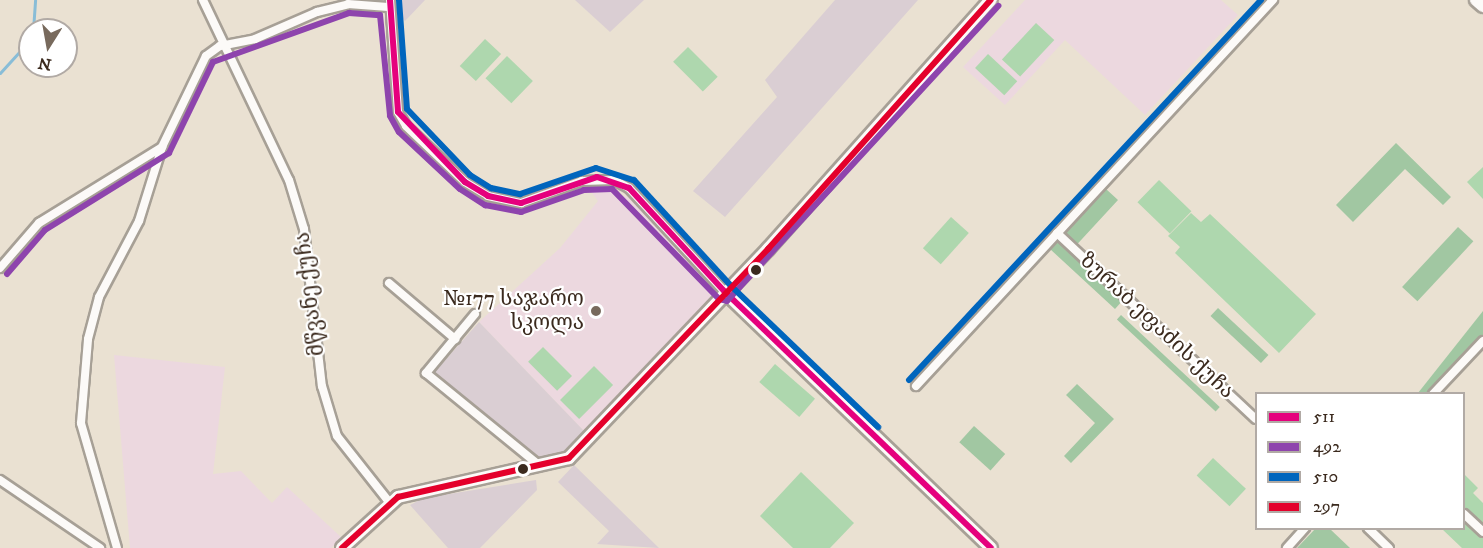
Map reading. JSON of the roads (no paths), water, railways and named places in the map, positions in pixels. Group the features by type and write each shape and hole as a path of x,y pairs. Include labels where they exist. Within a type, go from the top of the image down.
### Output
{"street":[{"name":"მწვანე ქუჩა","path":"203,0 220,46 289,180 304,229 322,386 337,436 390,503"},
{"path":"342,548 390,503 448,483 542,468 569,458 725,292 991,0"},
{"path":"916,386 1273,0"},
{"path":"1476,0 1483,6"},
{"path":"117,548 81,423 88,339 99,297 153,186 162,147 206,56 220,46 255,39 348,4 389,3 399,112 406,126 465,182 488,196 521,203 582,181 614,180 629,188 725,292 991,548"},
{"path":"0,268 39,223 162,147"},
{"name":"ზურაბ ეფაძის ქუჩა","path":"1057,233 1255,417"},
{"path":"389,283 455,339"},
{"path":"475,314 426,374 542,468"},
{"path":"1434,392 1483,341"},
{"path":"0,480 99,548"},
{"path":"1465,515 1483,532"},
{"path":"1287,548 1303,530"},
{"path":"1370,530 1389,548"}],"waterway":[{"path":"34,18 35,0"},
{"path":"0,73 18,53"}],"place":[{"name":"№177 საჯარო სკოლა","path":"596,311"}]}
